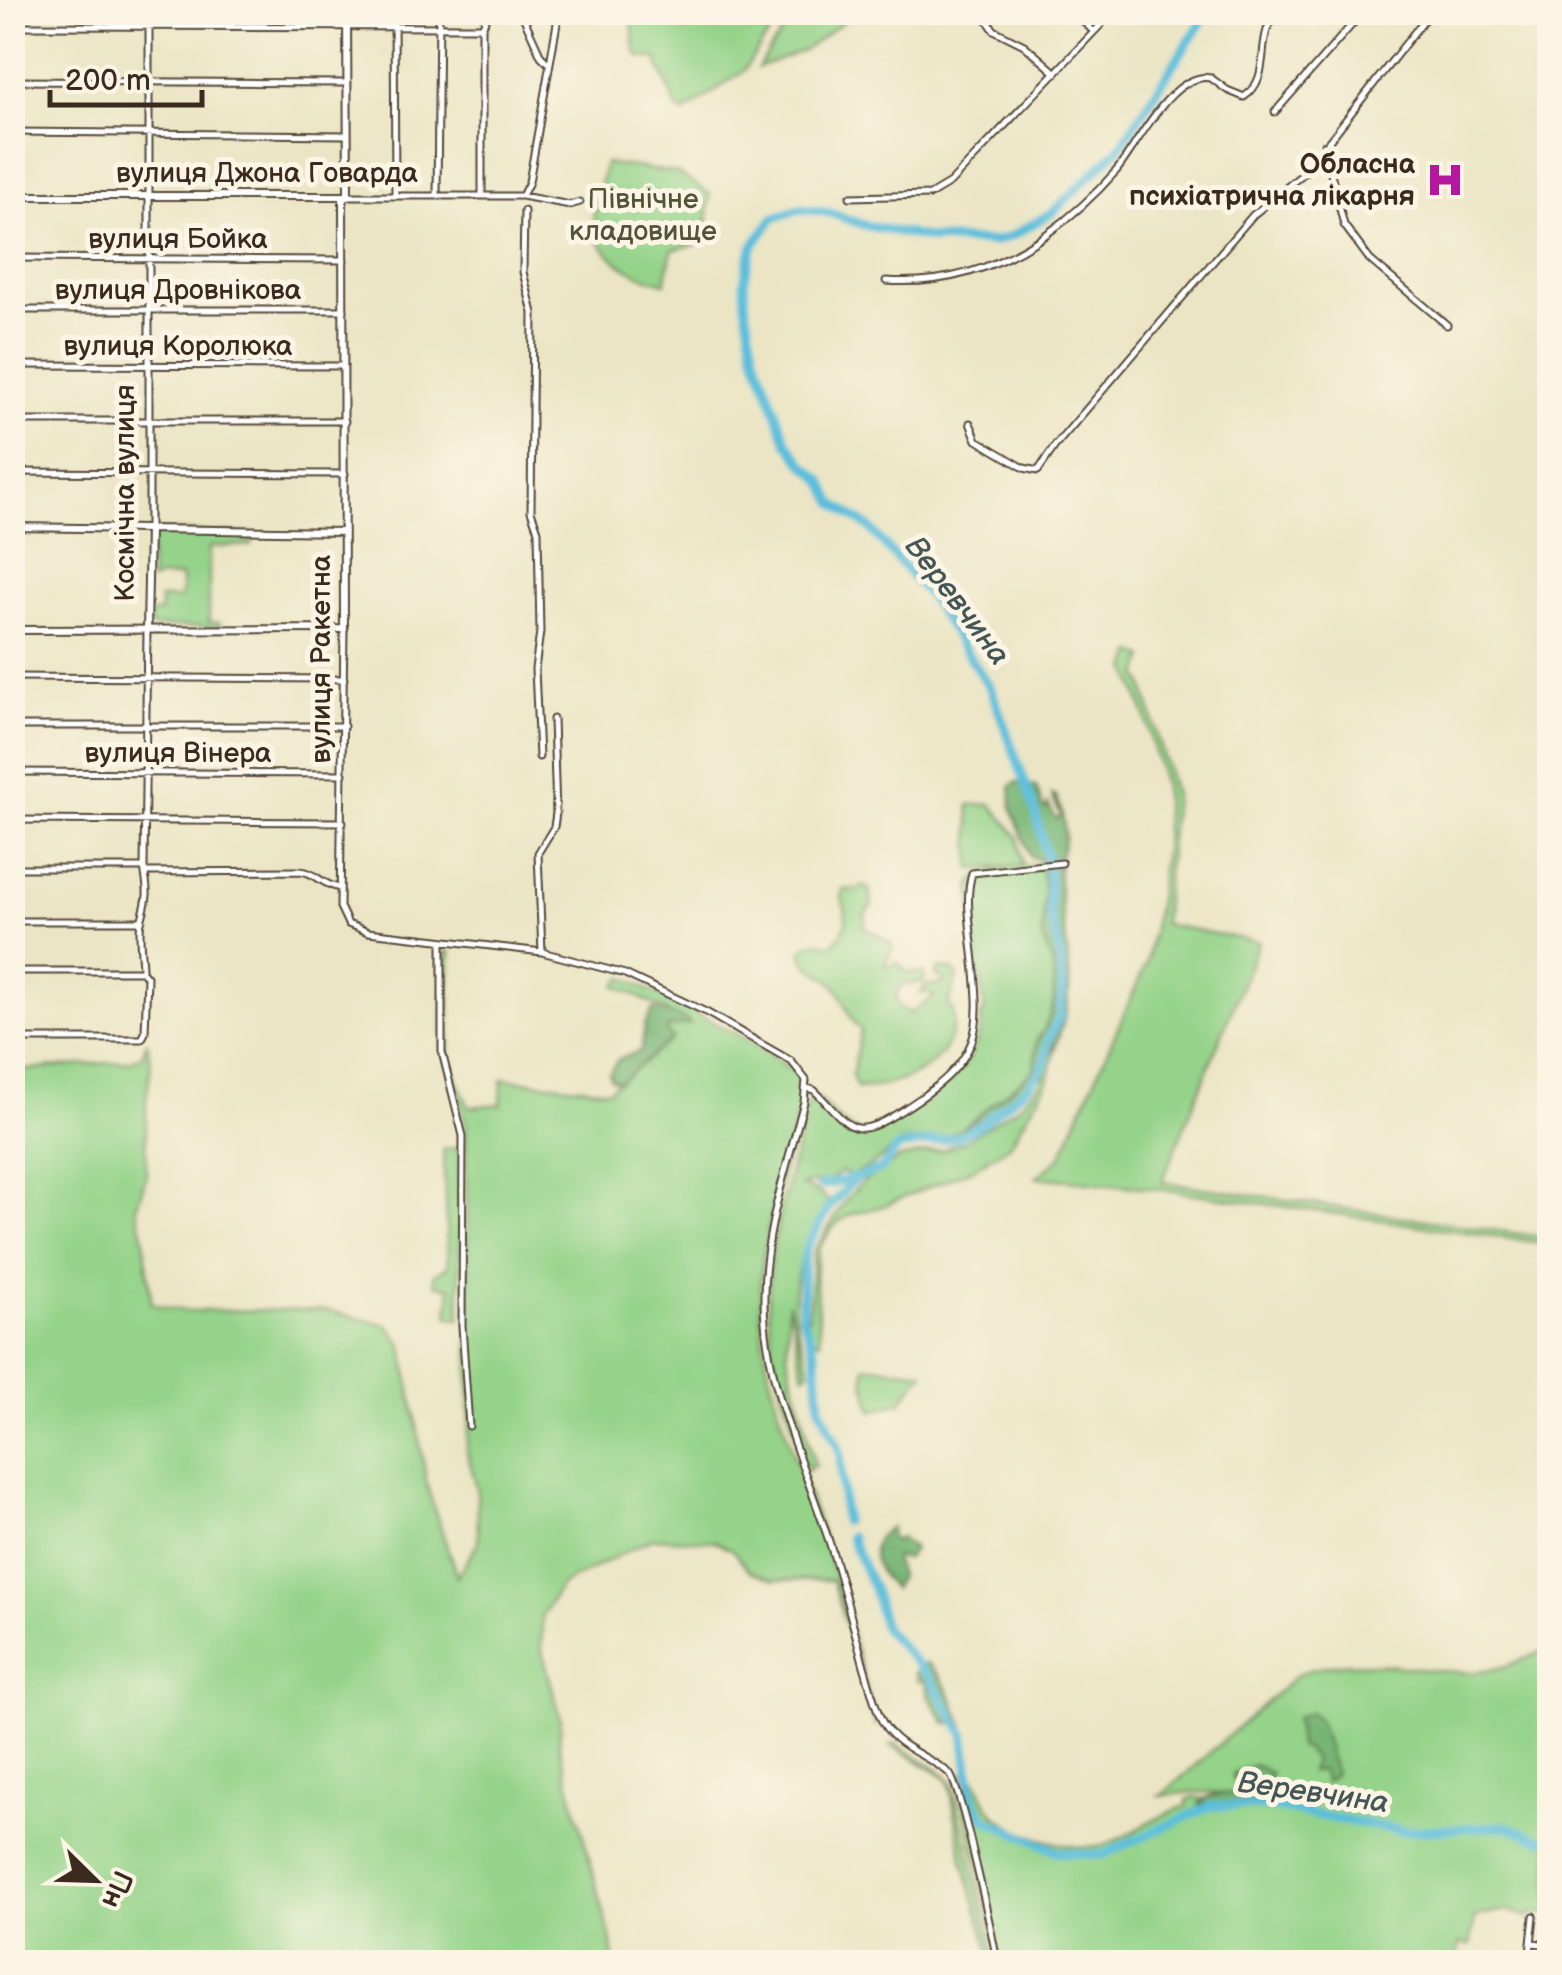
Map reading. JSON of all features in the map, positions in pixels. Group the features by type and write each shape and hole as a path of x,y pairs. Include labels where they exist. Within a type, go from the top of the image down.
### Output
{"street":[{"name":"Космічна вулиця","path":"12,1039 144,1037 147,977 143,972 141,921 148,905 145,678 149,528 149,12"},
{"name":"вулиця Ракетна","path":"348,12 342,914 353,926 368,932 542,952 616,970 678,998 791,1061 803,1073 807,1088 814,1090 850,1125 866,1130 882,1124 944,1081 964,1058 978,1026 966,898 972,873 1062,862"},
{"path":"394,12 395,194"},
{"path":"437,196 439,12"},
{"path":"482,12 482,196"},
{"path":"520,12 548,63"},
{"path":"522,196 530,182 559,12"},
{"path":"982,12 994,30 1024,45 1056,73"},
{"path":"1074,12 1093,31"},
{"path":"850,197 938,192 987,148 1113,12"},
{"path":"886,281 923,283 967,274 996,264 1045,236 1114,174 1165,102 1195,79 1212,78 1244,97 1252,91 1262,68 1266,28 1278,12"},
{"path":"1275,112 1362,12"},
{"path":"970,423 977,440 1024,468 1038,471 1252,215 1298,180 1427,15 1411,12"},
{"path":"12,26 482,27"},
{"path":"12,81 348,83"},
{"path":"12,132 348,134"},
{"path":"1324,144 1344,225 1370,260 1447,325"},
{"name":"вулиця Джона Говарда","path":"12,196 395,194 522,196 570,204 580,202"},
{"path":"524,211 523,272 533,313 532,511 538,531 540,632 534,668 538,756"},
{"name":"вулиця Бойка","path":"12,258 344,260"},
{"name":"вулиця Дровнікова","path":"12,310 344,310"},
{"name":"вулиця Королюка","path":"12,365 344,366"},
{"path":"12,420 344,421"},
{"path":"12,472 345,474"},
{"path":"12,527 344,532"},
{"path":"12,630 344,628"},
{"path":"12,678 344,679"},
{"path":"542,952 538,853 554,828 556,813 553,719"},
{"path":"12,726 344,726"},
{"name":"вулиця Вінера","path":"12,772 343,774"},
{"path":"12,820 342,822"},
{"path":"12,868 300,871 340,888"},
{"path":"12,921 141,921"},
{"path":"442,940 442,1052 463,1136 462,1326 469,1426"},
{"path":"12,971 143,972"},
{"path":"807,1088 781,1188 767,1266 764,1302 768,1344 780,1396 834,1557 874,1701 884,1726 897,1739 952,1775 966,1820 997,1962"},
{"path":"1529,1962 1534,1916"},
{"path":"1533,1943 1550,1945"}],"green space":[{"path":"631,12 855,13 805,50 758,68 784,30 776,25 744,70 684,113 678,110 656,58 640,57 635,51"},
{"name":"Північне кладовище","path":"605,163 677,173 710,194 705,242 672,250 665,283 629,269 601,243 594,218"},
{"path":"151,531 252,534 252,545 209,547 209,622 220,623 220,627 150,627 150,613 160,613 160,599 181,598 181,577 150,581"},
{"path":"1134,653 1145,657 1139,676 1174,794 1163,924 1259,942 1162,1182 1549,1238 1549,1244 1159,1189 1037,1177 1060,1158 1147,962 1165,838 1164,787 1128,668"},
{"path":"1016,782 1036,787 1043,808 1048,804 1056,819 1061,816 1052,795 1057,797 1064,828 1059,858 1039,860 1030,856 1012,808 1011,786"},
{"path":"991,804 1018,837 1023,865 972,869 969,805"},
{"path":"1041,864 1045,893 1042,934 1053,966 1054,1003 1037,1040 1034,1070 963,1128 946,1137 902,1142 851,1176 842,1172 828,1181 801,1185 830,1203 806,1248 796,1281 795,1315 809,1371 804,1375 788,1302 787,1355 815,1466 809,1467 808,1472 776,1366 768,1301 779,1215 808,1102 816,1097 847,1127 870,1135 925,1101 959,1072 971,1054 979,1035 981,1014 985,1012 977,973 971,884 993,870"},
{"path":"1041,864 1059,866 1069,967 1067,1007 1055,1048 1051,1050 1054,1032 1040,1067 1024,1088 984,1117 946,1137 963,1128 1034,1070 1037,1040 1054,1003 1053,966 1042,934 1045,893"},
{"path":"863,885 869,889 872,905 865,914 865,928 893,947 885,964 888,967 897,962 907,972 923,973 925,979 902,985 896,998 901,1008 910,1013 934,997 928,992 921,993 925,985 945,981 936,976 938,968 952,970 958,976 948,1006 953,1010 952,1029 937,1058 909,1077 857,1088 852,1076 861,1030 836,987 808,964 802,952 806,945 831,945 837,939 846,923 843,890"},
{"path":"445,952 450,952 449,1061 469,1107 501,1104 502,1079 609,1090 642,1059 667,1011 616,986 623,977 742,1037 797,1073 803,1091 764,1253 760,1309 763,1342 778,1405 835,1578 876,1727 832,1580 774,1580 750,1571 732,1550 715,1541 653,1538 561,1585 542,1616 542,1651 561,1719 559,1746 614,1962 13,1962 13,1071 130,1061 142,1056 147,1041 151,1065 146,1100 146,1177 136,1208 152,1304 184,1311 325,1310 388,1325 403,1346 428,1490 457,1577 478,1542 477,1488 466,1449 470,1422 466,1123 444,1049"},
{"path":"653,1009 690,1024 668,1027 666,1032 673,1038 620,1082 611,1079 609,1074 618,1059 641,1051 645,1025"},
{"path":"1055,1048 1048,1081 1010,1144 975,1168 883,1206 849,1215 835,1225 819,1248 815,1274 820,1341 806,1338 814,1252 845,1201 863,1182 900,1158 965,1141 1020,1105 1041,1083"},
{"path":"459,1148 460,1319 448,1316 451,1288 435,1284 434,1274 448,1267 443,1149"},
{"path":"865,1367 924,1372 901,1402 872,1411 864,1378"},
{"path":"891,1527 894,1541 900,1538 913,1549 907,1559 895,1557 899,1576 893,1589 873,1556 876,1541"},
{"path":"1549,1648 1549,1914 1531,1913 1530,1917 1509,1911 1475,1916 1470,1945 1459,1943 1457,1960 1444,1958 1443,1962 1000,1962 957,1776 962,1774 965,1794 970,1778 976,1780 992,1810 1017,1829 1062,1844 1103,1845 1187,1806 1187,1800 1193,1797 1204,1799 1201,1806 1212,1802 1277,1801 1257,1794 1264,1791 1270,1773 1248,1776 1238,1794 1193,1792 1157,1796 1297,1675 1318,1668 1362,1663 1453,1672 1485,1671"},
{"path":"927,1663 947,1687 964,1729 945,1723 928,1695 925,1681 918,1681 915,1672"},
{"path":"1310,1713 1319,1720 1335,1774 1325,1782 1321,1770 1310,1771 1314,1760 1299,1747 1296,1718"},
{"path":"895,1743 947,1776 952,1784 996,1962 992,1962 963,1860 950,1785 946,1778 891,1745"},
{"path":"1254,1765 1271,1773 1260,1794 1277,1801 1199,1804 1211,1796 1237,1794 1248,1777 1233,1779 1232,1774"}],"waterway":[{"name":"Веревчина","path":"844,1521 840,1451 820,1407 816,1355 802,1316 806,1248 830,1206 856,1178 881,1169 898,1147 955,1138 980,1125 1028,1086 1044,1066 1048,1040 1060,1016 1063,986 1050,915 1048,863 1035,810 991,689 927,594 870,528 834,503 822,480 787,442 754,352 745,303 748,263 753,246 773,218 799,209 932,239 993,242 1012,236 1053,212 1120,147 1208,12"},
{"path":"820,1186 856,1178"},
{"name":"Веревчина","path":"850,1537 873,1588 884,1628 930,1678 964,1734 973,1800 986,1819 1058,1852 1102,1855 1211,1806 1265,1806 1404,1831 1507,1826 1550,1840"}],"place":[{"name":"Обласна психіатрична лікарня","path":"1445,180"}]}
